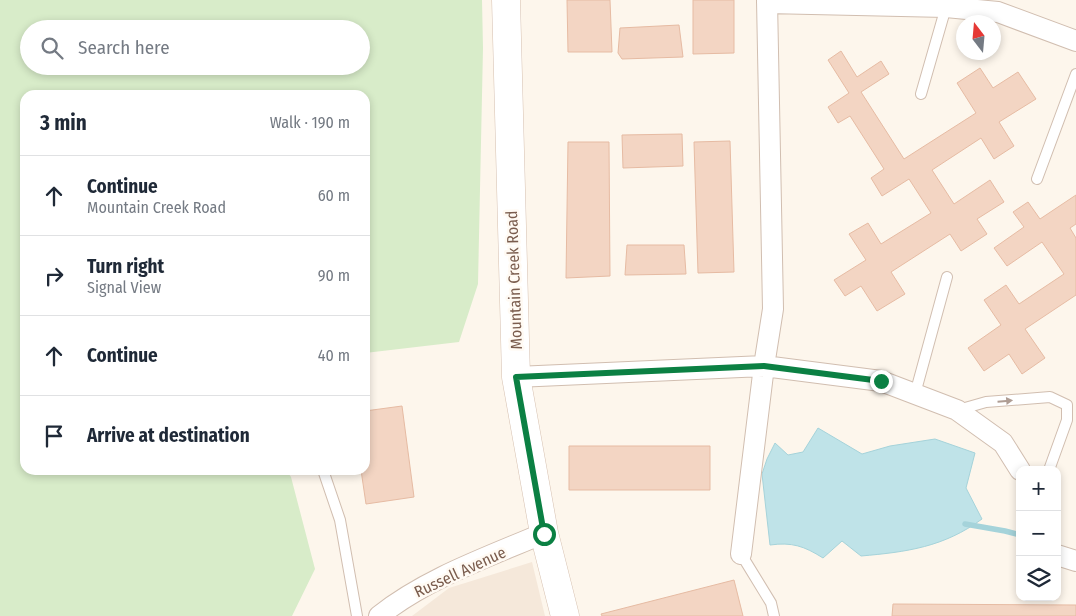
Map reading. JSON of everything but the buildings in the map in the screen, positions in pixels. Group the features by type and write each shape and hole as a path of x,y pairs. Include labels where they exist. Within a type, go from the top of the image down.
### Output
{"main road":[{"name":"Mountain Creek Road","path":"506,0 516,377 544,534 565,616"}],"street":[{"path":"741,554 772,309 767,2 946,7 998,12 1076,41"},
{"path":"516,377 764,366 881,381 957,410 1003,443 1017,466"},
{"name":"Russell Avenue","path":"379,616 393,605 448,574 544,534"},
{"path":"1060,556 1076,561"}],"lane":[{"path":"922,94 946,7"},
{"path":"1037,179 1076,74"},
{"path":"915,394 947,277"},
{"path":"957,410 986,402 1050,397 1067,405 1068,420 1051,466"},
{"path":"325,475 340,520 358,616"},
{"path":"741,554 772,603 774,616"}],"shaded area":[{"path":"532,562 545,616 412,616 449,588"}],"green space":[{"path":"0,0 482,0 483,48 478,284 459,342 370,352 370,90 20,90 20,475 290,475 315,569 292,616 0,616"}],"water":[{"path":"818,428 862,454 890,446 935,439 975,453 966,488 982,519 954,536 939,542 894,552 861,556 842,541 823,558 810,550 798,546 785,544 770,545 762,474 767,459 775,443 788,455 803,452"}],"waterway":[{"path":"965,524 1016,534"}],"route":[{"path":"544,534 516,377 764,366 881,381"}]}
